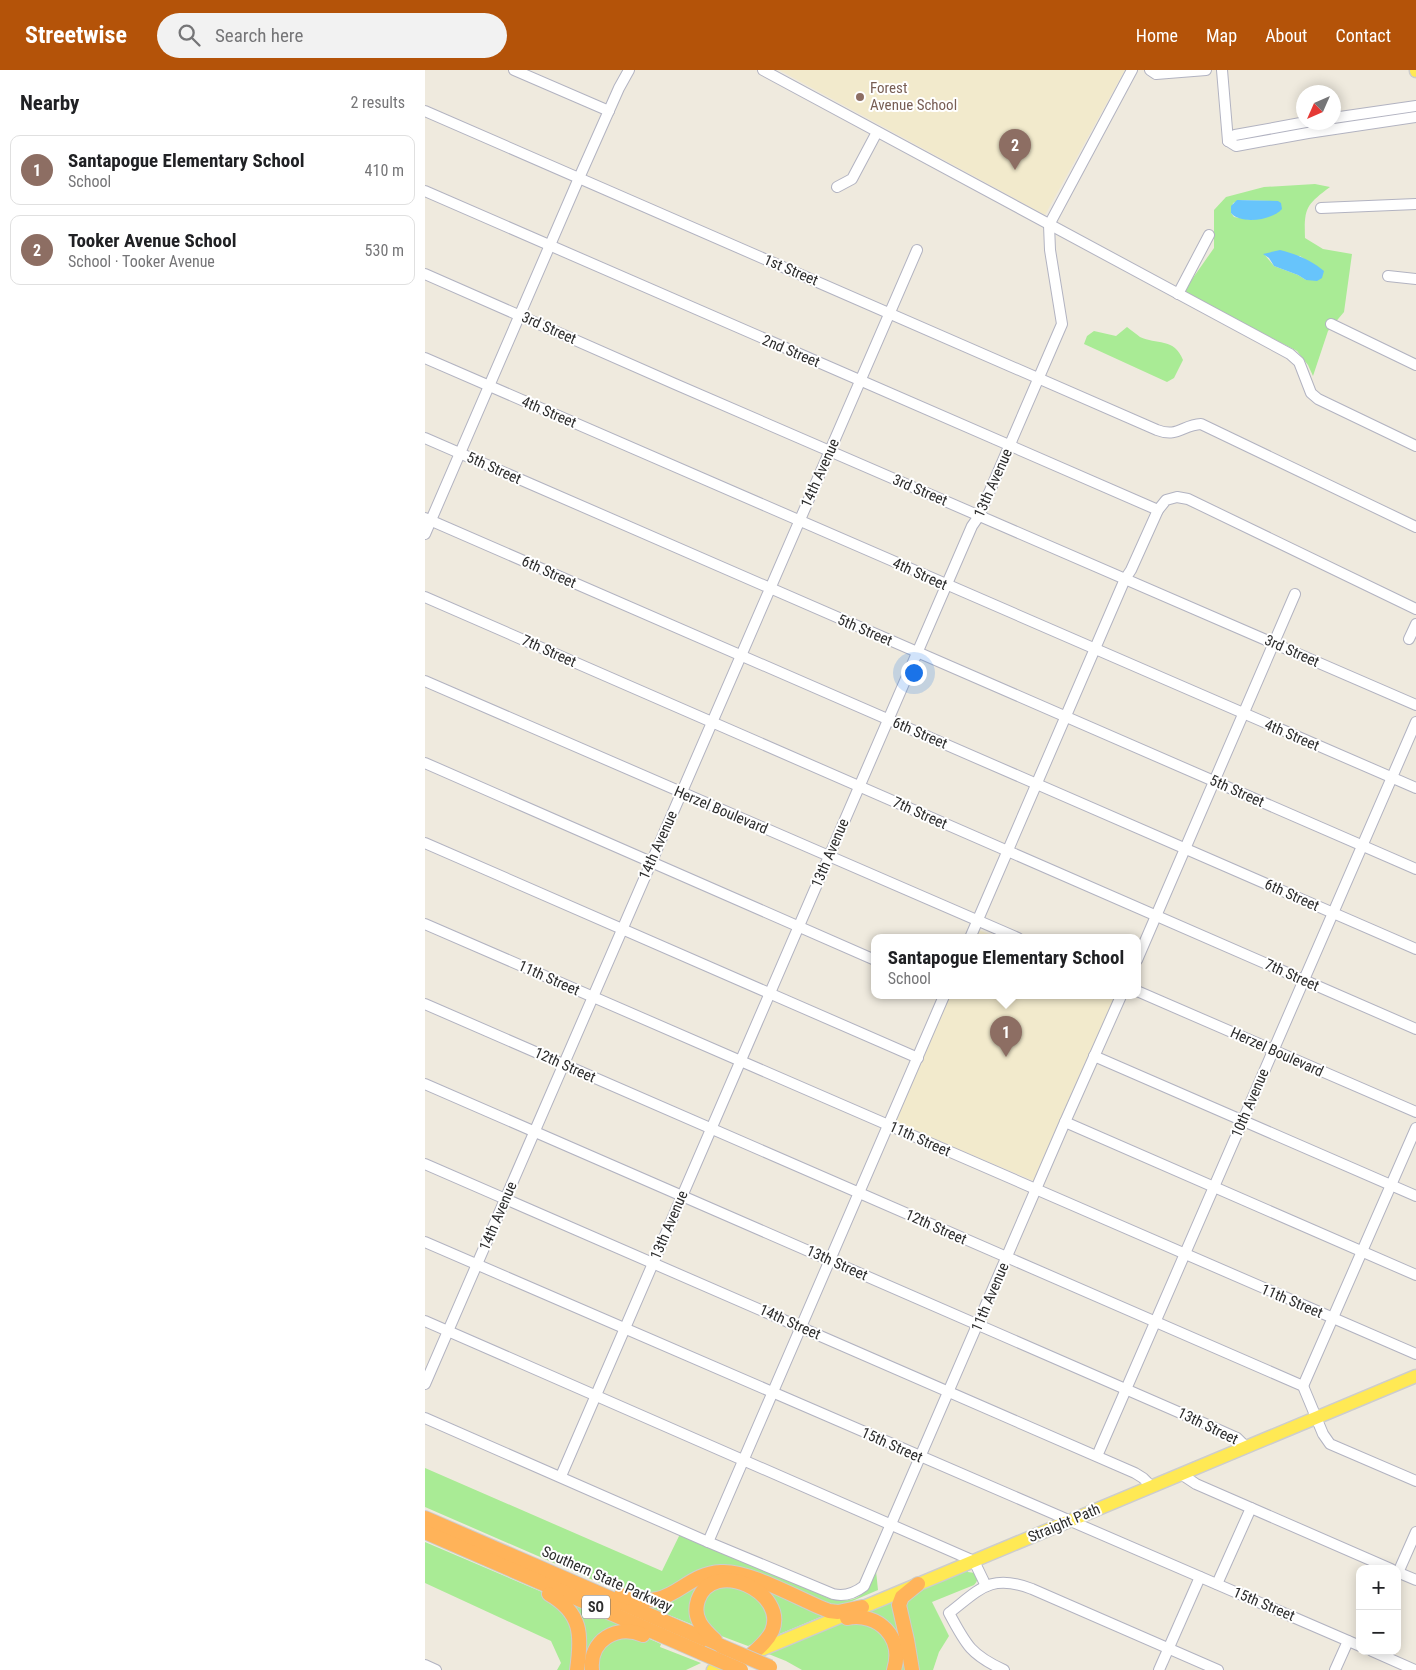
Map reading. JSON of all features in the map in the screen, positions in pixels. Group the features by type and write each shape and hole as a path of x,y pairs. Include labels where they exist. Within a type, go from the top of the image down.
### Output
{"highway":[{"name":"Southern State Parkway","path":"425,1518 773,1669"},
{"name":"Southern State Parkway","path":"425,1532 512,1572 741,1670"},
{"path":"512,1572 556,1598 571,1612 580,1635 577,1670"},
{"path":"577,1584 636,1600 655,1600 671,1595 708,1574 730,1572 746,1576 829,1611 838,1612 861,1608"},
{"path":"721,1646 699,1623 696,1612 697,1603 703,1592 711,1584 723,1580 737,1581 750,1586 762,1595 774,1616 771,1634 752,1654"},
{"path":"913,1670 899,1605 902,1597 918,1584"},
{"path":"830,1620 861,1616 874,1620 881,1625 890,1634 895,1646 896,1659 894,1670"},
{"path":"592,1670 592,1659 597,1646 605,1637 615,1632 633,1632 679,1643"}],"main road":[{"name":"Straight Path","path":"713,1670 1416,1376"}],"street":[{"path":"514,70 609,111"},
{"path":"425,534 428,519 489,386 579,178 629,70"},
{"path":"763,70 1290,354 1299,362 1311,393 1318,399 1416,446"},
{"path":"1049,225 1132,70"},
{"path":"1149,70 1156,74 1206,70"},
{"path":"1222,70 1228,141"},
{"path":"1228,141 1236,146 1411,118 1410,106 1341,117"},
{"name":"1st Street","path":"425,111 1157,430 1168,434 1177,432 1192,424 1201,424 1416,527"},
{"path":"1228,141 1235,135 1296,124"},
{"path":"837,188 852,179 877,132"},
{"name":"2nd Street","path":"425,191 1158,510"},
{"path":"1321,208 1416,204"},
{"name":"13th Avenue","path":"561,1476 972,526 979,516 1062,324 1050,250 1049,225"},
{"path":"1177,294 1209,235"},
{"name":"14th Avenue","path":"425,1384 917,250"},
{"name":"3rd Street","path":"425,274 1416,704"},
{"path":"1388,276 1416,279"},
{"path":"1331,324 1416,365"},
{"name":"4th Street","path":"425,358 1416,788"},
{"name":"5th Street","path":"425,438 1416,869"},
{"path":"972,934 1125,579 1131,570 1158,510 1166,500 1177,497 1188,499 1416,609"},
{"name":"6th Street","path":"428,519 1416,949"},
{"path":"1141,951 1295,594"},
{"name":"7th Street","path":"425,597 1416,1029"},
{"path":"1409,639 1416,624"},
{"name":"Herzel Boulevard","path":"425,681 1009,934"},
{"name":"10th Avenue","path":"1097,1456 1416,722"},
{"path":"425,764 871,958"},
{"path":"425,844 918,1058"},
{"name":"11th Street","path":"425,924 1184,1255 1416,1354"},
{"name":"Herzel Boulevard","path":"1141,993 1416,1112"},
{"path":"425,1418 708,1542 745,1461 943,999"},
{"name":"11th Avenue","path":"708,1542 839,1596 852,1593 864,1586 1120,999"},
{"name":"12th Street","path":"425,1004 1303,1386"},
{"path":"1094,1056 1416,1196"},
{"name":"13th Street","path":"425,1084 1233,1436 1246,1447"},
{"path":"1065,1122 1416,1276"},
{"path":"1416,1128 1303,1386 1330,1444 1416,1481"},
{"name":"14th Street","path":"425,1164 1138,1474 1151,1486"},
{"name":"15th Street","path":"425,1242 1356,1644"},
{"path":"425,1321 974,1561 986,1586"},
{"path":"1181,1474 1196,1484 1380,1565"},
{"path":"1217,1584 1251,1508"},
{"path":"1400,1565 1416,1532"},
{"path":"1401,1574 1416,1580"},
{"path":"1159,1670 1200,1577"},
{"path":"1004,1670 984,1660 970,1650 949,1613 986,1586 996,1582 1007,1582 1025,1586 1219,1670"},
{"path":"1335,1670 1348,1641"},
{"path":"1381,1655 1415,1670"},
{"path":"425,1665 436,1670"}],"shaded area":[{"path":"779,70 1125,70 1045,215"},
{"path":"979,930 988,934 977,934"},
{"path":"949,999 1115,999 1034,1181 895,1123"}],"green space":[{"path":"1315,184 1330,187 1316,198 1308,208 1305,220 1305,238 1323,249 1352,254 1344,312 1328,331 1313,376 1308,365 1297,351 1183,292 1214,248 1214,210 1226,197 1264,187","holes":["1242,200 1271,201 1252,220 1234,217 1231,213 1233,203","1264,254 1300,256 1306,260 1306,280 1274,266"]},
{"path":"1127,327 1140,337 1175,348 1183,360 1174,378 1167,382 1084,344 1087,336 1094,331 1116,336"},
{"path":"425,1468 662,1571 680,1534 687,1535 828,1598 846,1600 859,1596 868,1587 876,1571 878,1590 836,1608 746,1570 652,1597 623,1593 425,1507"},
{"path":"425,1542 549,1595 575,1626 574,1670 557,1670 561,1663 551,1641 425,1583"},
{"path":"967,1570 976,1575 977,1580 974,1585 932,1602 949,1636 939,1652 933,1670 915,1670 905,1597"},
{"path":"701,1580 696,1626 639,1603"},
{"path":"726,1583 760,1596 772,1625 760,1640 748,1646 716,1634 700,1616 705,1592"},
{"path":"759,1583 823,1614 823,1616 770,1638 773,1635"},
{"path":"899,1597 910,1670 898,1670 901,1653 864,1612"},
{"path":"572,1603 627,1626 617,1628 589,1670 581,1670"},
{"path":"845,1619 872,1621 893,1648 889,1670 802,1670 766,1653"},
{"path":"636,1633 661,1644 660,1647 701,1663 686,1670 596,1670 600,1650 606,1641"}],"water":[{"path":"1237,200 1278,201 1281,203 1282,209 1271,216 1257,220 1242,219 1231,213 1231,206"},
{"path":"1280,250 1314,264 1324,271 1322,278 1317,281 1306,280 1274,266 1269,258 1263,254"}],"place":[{"name":"Forest Avenue School","path":"860,97"},
{"name":"Tooker Avenue School","path":"1015,170"},
{"name":"Santapogue Elementary School","path":"1006,1057"}]}
